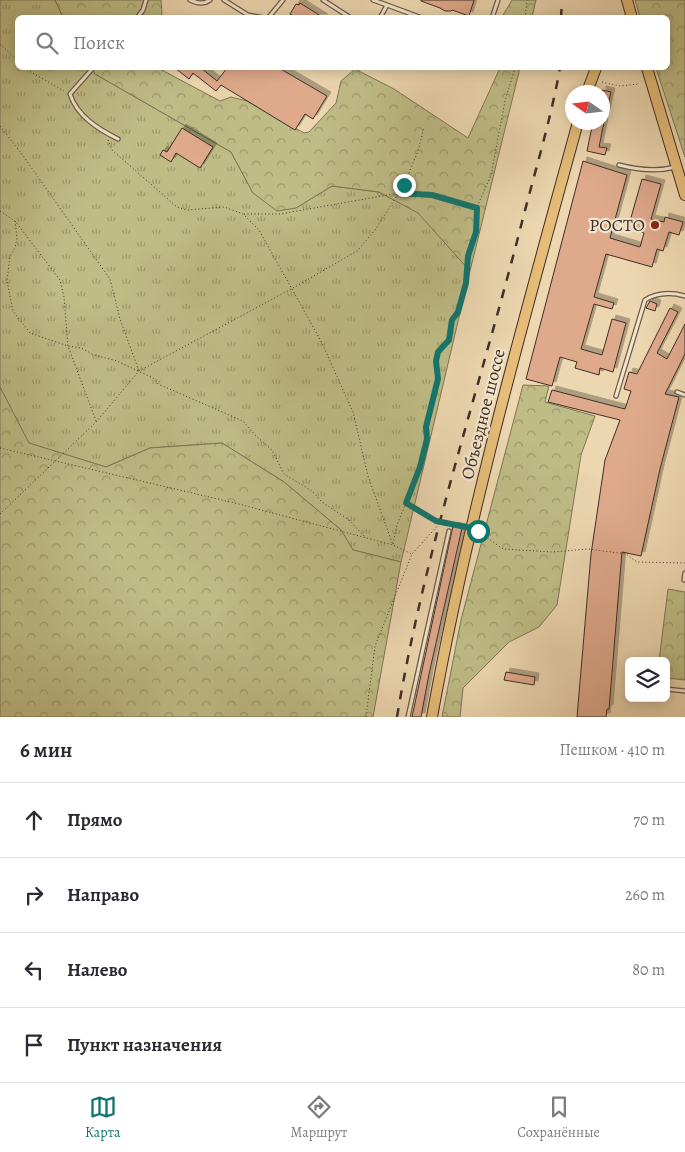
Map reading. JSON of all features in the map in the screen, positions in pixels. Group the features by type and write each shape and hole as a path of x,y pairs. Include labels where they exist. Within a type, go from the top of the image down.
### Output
{"main road":[{"path":"590,85 595,70"},
{"path":"648,70 685,195"},
{"name":"Объездное шоссе","path":"432,717 449,621 471,528 523,324 576,130"}],"lane":[{"path":"139,15 146,0"},
{"path":"190,0 198,4 206,3 210,0"},
{"path":"224,0 248,15"},
{"path":"269,15 283,0"},
{"path":"323,0 346,15"},
{"path":"373,0 414,15"},
{"path":"493,15 498,0"},
{"path":"382,15 388,5"},
{"path":"91,70 70,94 73,103 89,122 100,130 118,138"},
{"path":"619,165 638,170 676,167"},
{"path":"616,396 645,300 658,293 674,293 685,296"},
{"path":"677,392 685,395"},
{"path":"408,717 449,532"},
{"path":"684,580 685,573"},
{"path":"670,689 685,691"}],"path":[{"path":"526,15 528,0"},
{"path":"0,44 15,58"},
{"path":"28,70 70,94"},
{"path":"393,545 397,525 420,467 427,439 426,427 438,379 436,361 438,352 449,340 452,320 458,312 466,283 468,256 476,232 477,208 491,175 505,101 514,70"},
{"path":"592,80 620,86 638,84"},
{"path":"0,126 110,279 120,318 139,371"},
{"path":"0,514 58,461 96,422 139,371 357,251 375,230 404,185 418,151 424,128"},
{"path":"100,130 112,150 177,207 187,210 224,207 243,214 280,214 399,193 432,195 477,208"},
{"path":"0,211 15,221 60,280 64,297 68,346 96,422"},
{"path":"243,214 259,230 321,341 353,412 368,476 393,545"},
{"path":"15,221 17,238 15,248 10,256 6,281 13,311 30,333 117,361 153,378 158,384 243,421 272,450 284,474 312,490 322,502 349,520 366,538"},
{"path":"0,448 235,503 393,545 412,554"},
{"path":"406,503 440,523 471,528 503,549 552,552 589,549 626,554 637,562 685,563"},
{"path":"366,717 375,646 412,554 440,523"}],"green space":[{"path":"0,0 55,0 62,15 15,15 15,70 93,70 95,74 231,152 253,193 296,208 332,186 379,192 418,212 470,271 401,562 353,550 341,530 284,482 222,443 150,448 106,467 28,443 0,387"},
{"path":"55,0 161,0 161,15 62,15"},
{"path":"512,0 536,0 532,15 503,15"},
{"path":"635,0 685,0 685,157 657,70 670,70 670,15 639,15"},
{"path":"93,70 162,70 220,101 231,97 247,101 304,133 309,132 336,103 341,81 354,70 357,70 394,89 468,138 499,70 520,70 470,271 418,213 379,192 332,186 296,208 277,211 253,193 231,152 95,74"},
{"path":"523,385 549,386 545,402 595,416 581,455 557,605 539,627 509,642 463,688 460,717 442,717 461,620"},
{"path":"0,387 29,443 106,467 150,448 222,443 284,482 341,530 353,550 401,562 373,717 0,717"},
{"path":"668,589 685,592 685,680 670,678 670,657 660,657"}],"building":[{"path":"474,0 469,15 452,10 445,11 421,1"},
{"path":"300,3 319,15 290,14 296,4 299,5"},
{"path":"178,70 203,70 217,81 225,70 282,70 327,96 313,119 305,114 295,130 221,85 216,91 193,73 189,79"},
{"path":"182,128 213,147 200,168 176,153 171,162 160,155 163,150 167,152"},
{"path":"591,130 602,130 599,147 607,148 605,155 587,151"},
{"path":"583,161 627,175 610,238 640,247 644,233 628,228 642,179 661,184 651,219 664,222 665,217 683,222 679,235 669,232 663,251 657,249 652,267 606,254 594,297 614,303 612,309 594,304 581,349 602,355 612,319 626,323 613,372 600,368 599,375 575,368 577,362 560,357 552,386 526,379"},
{"path":"650,301 657,304 655,311 646,308"},
{"path":"670,308 678,312 657,353 667,359 685,324 685,354 665,394 679,397 660,469 641,556 622,552 609,709 607,709 606,717 577,717 591,554 605,460 620,420 548,402 552,390 625,409 631,391 624,389 629,372 637,374"},
{"path":"453,526 462,528 421,717 412,717"},
{"path":"506,672 535,677 534,685 504,680"}],"railway":[{"path":"561,15 562,0"},
{"path":"397,717 409,654 438,529 507,280 560,70"}],"place":[{"name":"РОСТО","path":"655,225"}],"route":[{"path":"404,185 399,193 432,195 477,208 476,232 468,256 466,283 458,312 452,320 449,340 438,352 436,361 438,379 432,396 426,427 427,439 420,467 406,503 440,523 478,531"}]}
